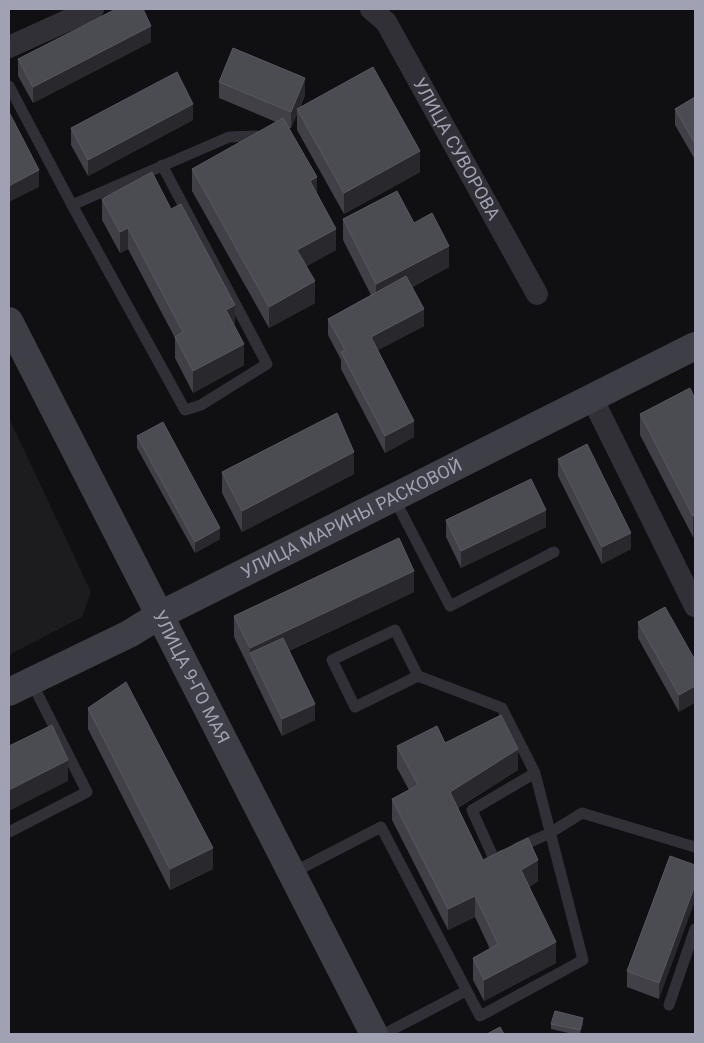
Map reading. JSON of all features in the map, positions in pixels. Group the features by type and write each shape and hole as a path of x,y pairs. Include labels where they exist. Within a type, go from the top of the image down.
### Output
{"main road":[{"name":"УЛИЦА 9-ГО МАЯ","path":"9,321 374,1034"},
{"name":"УЛИЦА МАРИНЫ РАСКОВОЙ","path":"20,686 128,634 160,615 695,346"}],"street":[{"path":"9,47 93,9"},
{"name":"УЛИЦА СУВОРОВА","path":"371,9 386,22 537,294"},
{"path":"592,398 695,606"}],"lane":[{"path":"9,86 185,410 201,405 267,364 162,165"},
{"path":"72,205 229,137 256,136"},
{"path":"394,498 450,606 554,552"},
{"path":"292,874 380,827 480,1016 583,960 535,773 502,708 418,676 395,630 332,660 355,707 418,676"},
{"path":"9,832 87,792 20,686"},
{"path":"535,773 472,810 494,859 550,833 582,813 695,847"},
{"path":"669,1005 695,930"},
{"path":"384,1034 466,991"}],"shaded area":[{"path":"9,418 91,592 82,617 9,655"}],"building":[{"path":"116,9 143,9 151,26 33,87 18,59"},
{"path":"233,48 305,78 291,112 219,82"},
{"path":"373,67 420,151 344,193 297,109"},
{"path":"177,72 193,104 88,160 71,128"},
{"path":"695,97 695,141 694,142 675,109"},
{"path":"9,112 39,170 9,186"},
{"path":"283,118 317,177 310,181 336,229 297,250 315,281 269,307 192,169"},
{"path":"152,172 171,209 181,204 235,305 226,310 244,344 193,371 175,337 183,332 128,228 120,232 102,199"},
{"path":"397,191 414,223 432,213 449,246 376,284 343,219"},
{"path":"406,276 424,309 371,337 414,421 385,436 341,352 345,350 328,319"},
{"path":"690,388 695,399 695,515 693,516 640,414"},
{"path":"337,413 354,452 242,511 222,472"},
{"path":"163,422 220,528 195,542 137,436"},
{"path":"587,444 631,533 602,547 558,459"},
{"path":"531,479 546,510 461,551 446,520"},
{"path":"399,538 414,571 250,648 234,616"},
{"path":"665,607 695,660 695,686 679,695 638,622"},
{"path":"283,638 315,704 282,719 250,653"},
{"path":"126,682 213,848 170,869 88,708"},
{"path":"501,715 518,749 450,792 483,860 528,838 538,860 521,870 556,942 484,980 473,958 498,944 475,896 448,909 392,799 418,785 397,746 437,726 445,743"},
{"path":"52,725 68,760 9,790 9,746"},
{"path":"670,856 695,865 695,885 659,983 627,971"},
{"path":"555,1011 583,1018 580,1030 551,1024"},
{"path":"500,1027 504,1034 487,1034"}]}
